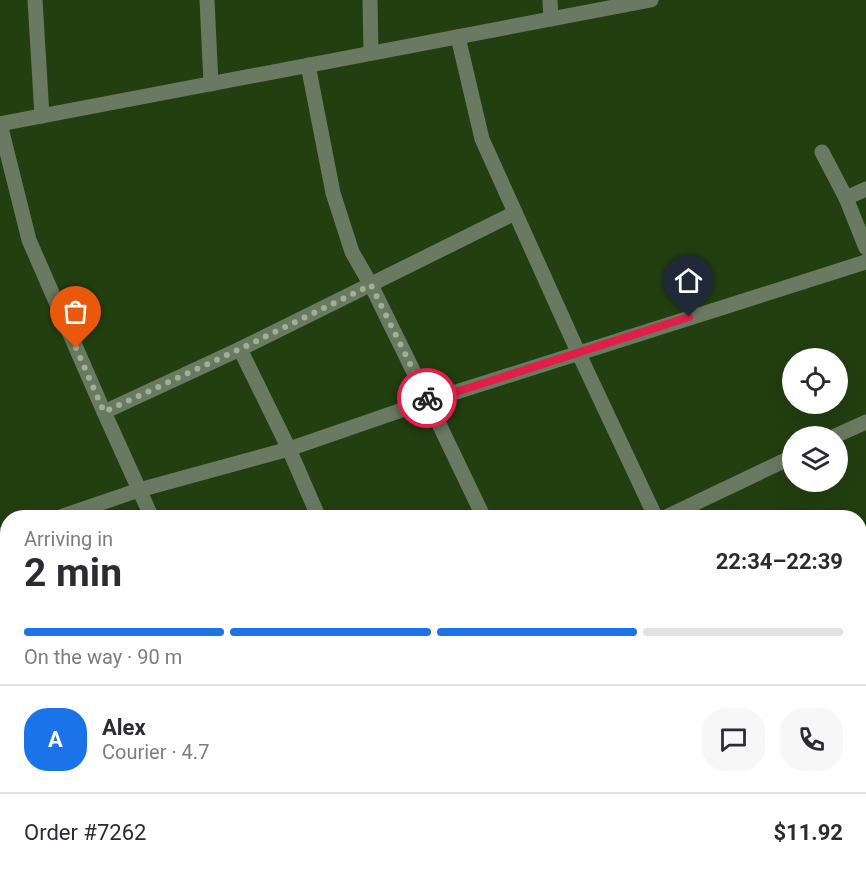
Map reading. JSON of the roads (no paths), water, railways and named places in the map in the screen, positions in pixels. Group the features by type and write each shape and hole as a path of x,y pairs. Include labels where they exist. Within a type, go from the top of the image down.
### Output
{"street":[{"path":"34,0 42,116"},
{"path":"207,0 211,84"},
{"path":"370,0 372,53"},
{"path":"550,0 551,19"},
{"path":"148,510 29,240 0,124 651,0"},
{"path":"458,37 482,139 652,510"},
{"path":"308,65 333,193 352,252 371,285 480,510"},
{"path":"822,152 846,198 866,248"},
{"path":"846,198 866,189"},
{"path":"104,412 240,349 514,213"},
{"path":"80,510 139,490 289,449 578,352 866,262"},
{"path":"240,349 289,449 316,510"},
{"path":"848,430 866,422"},
{"path":"681,510 782,462"}]}
